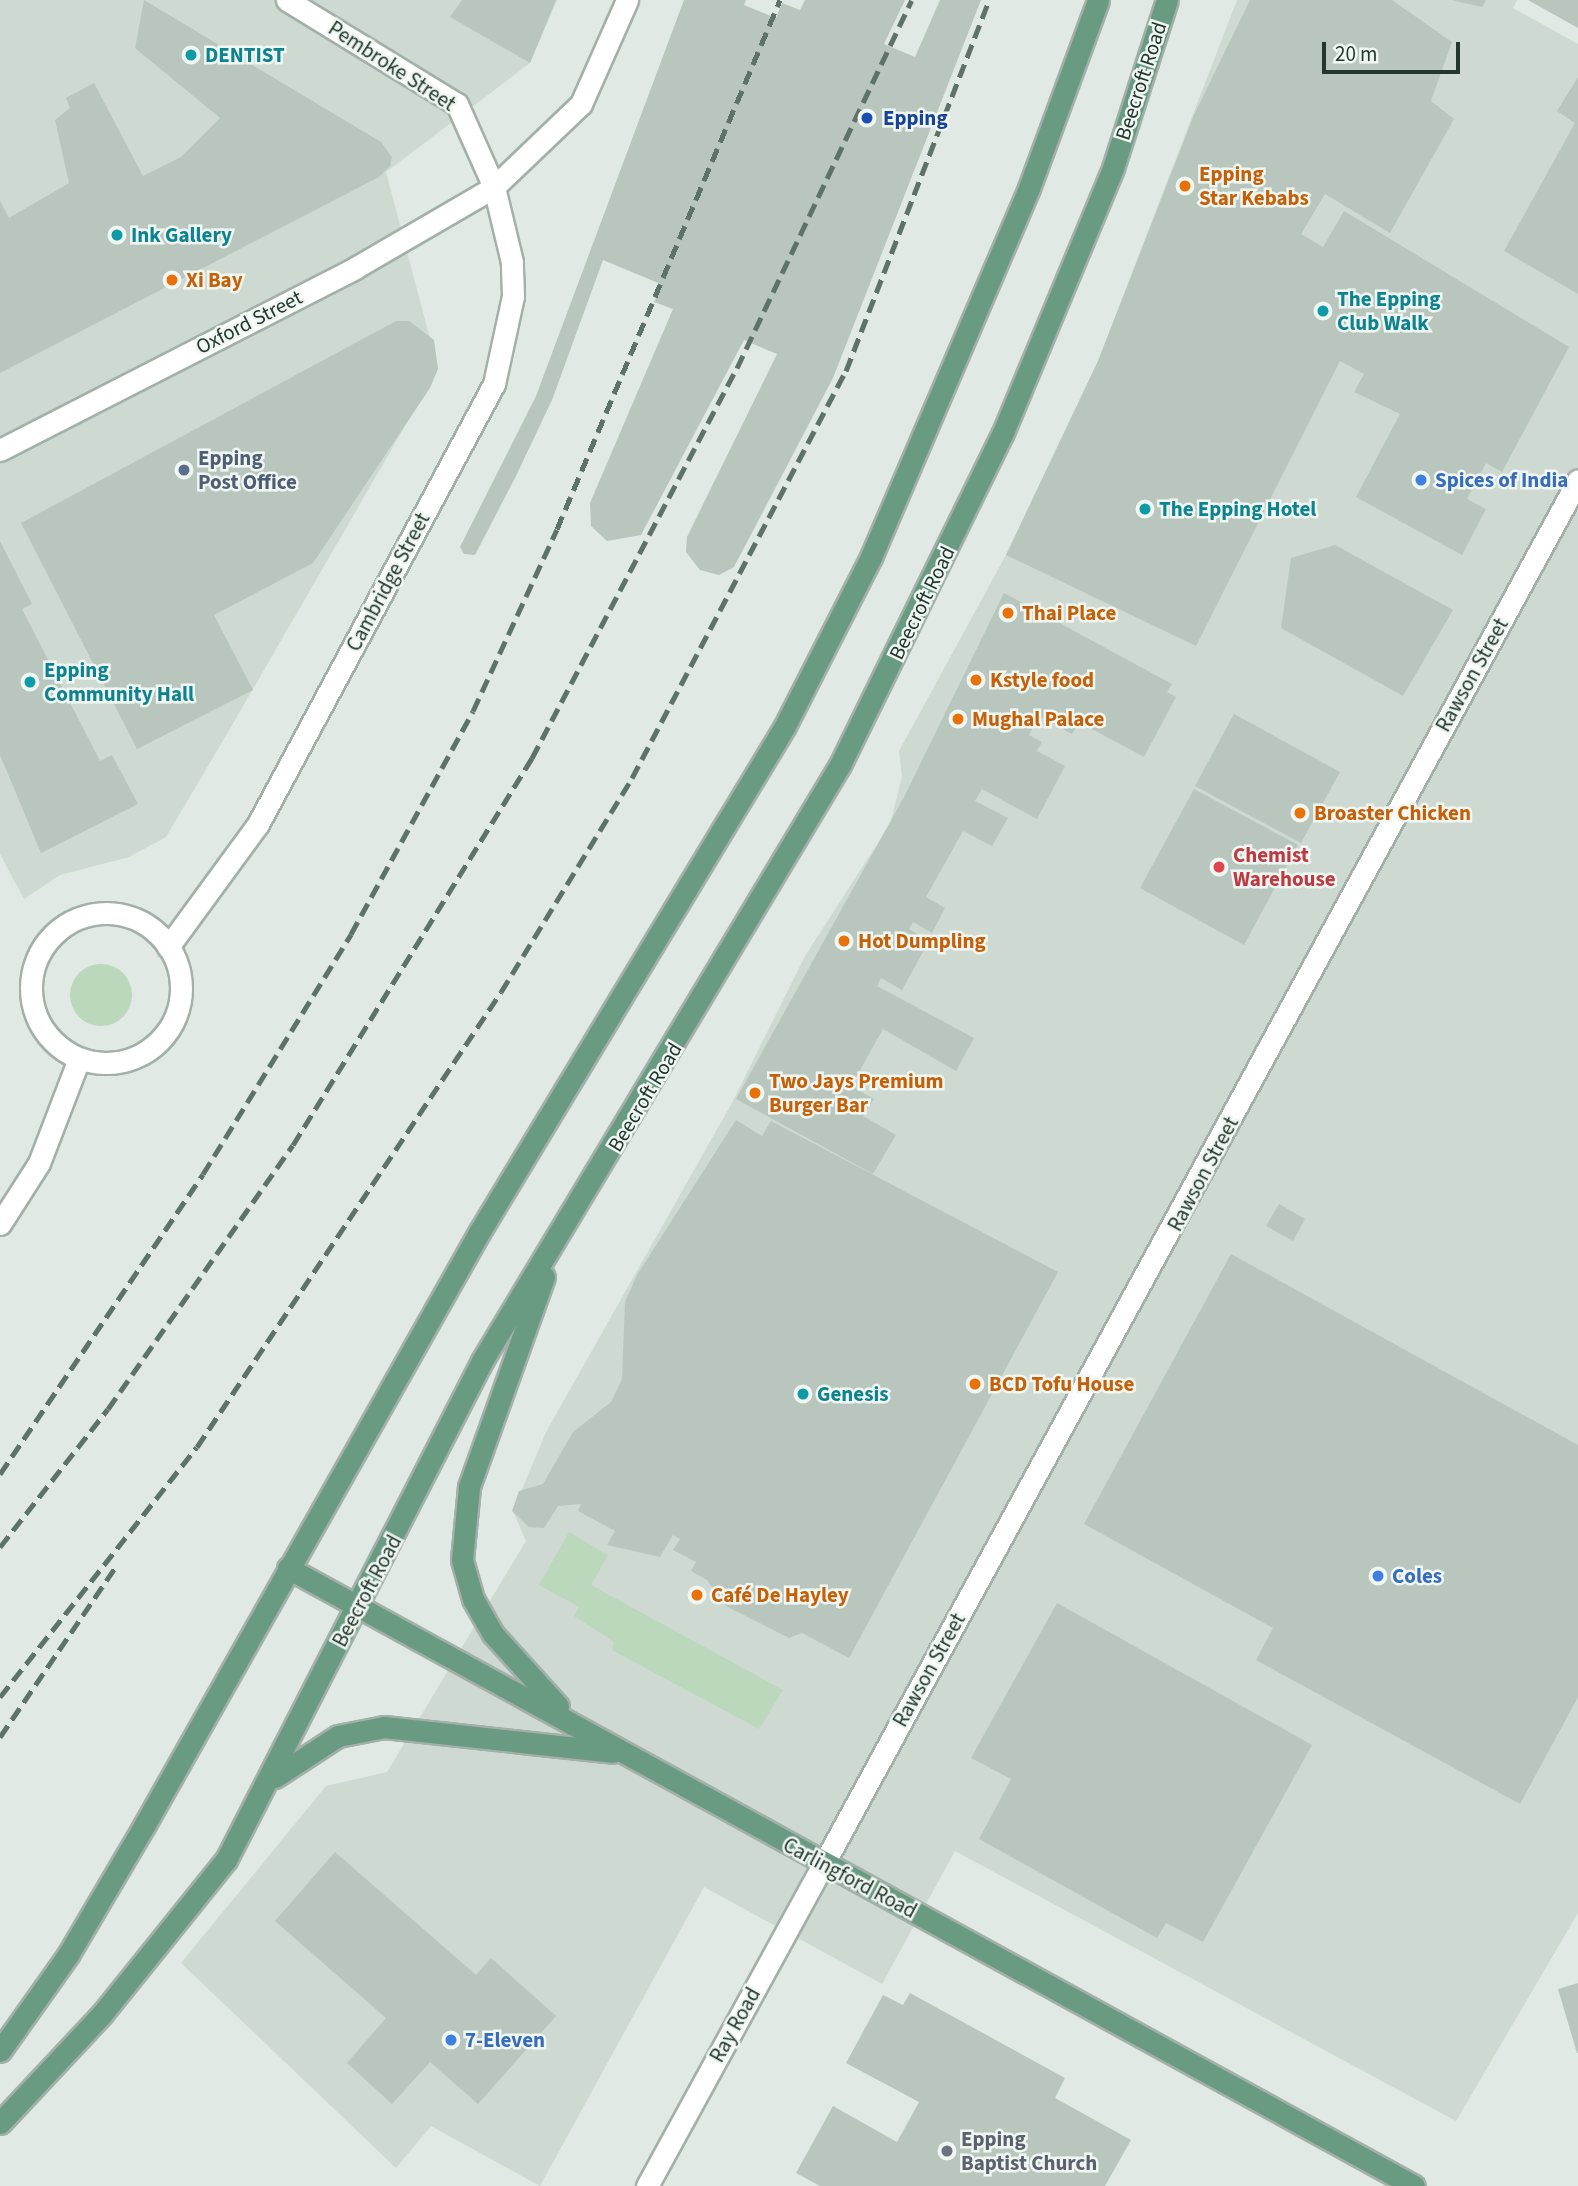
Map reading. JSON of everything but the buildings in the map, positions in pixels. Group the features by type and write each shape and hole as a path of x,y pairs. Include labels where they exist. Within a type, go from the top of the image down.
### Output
{"main road":[{"path":"0,2051 75,1943 480,1231 785,726 876,544 1029,188 1098,0"},
{"name":"Beecroft Road","path":"0,2123 158,1949 226,1860 359,1606 482,1362 793,850 927,594 1113,168 1167,0"},
{"path":"555,1245 469,1487 462,1560 481,1617 518,1667 551,1701 622,1753"},
{"name":"Carlingford Road","path":"288,1568 1414,2186"},
{"path":"251,1815 279,1770 338,1736 384,1727 622,1753"}],"street":[{"name":"Pembroke Street","path":"288,0 457,104 494,187"},
{"name":"Oxford Street","path":"0,450 355,268 494,187 581,104 627,0"},
{"name":"Cambridge Street","path":"169,947 258,824 494,384 513,296 512,262 494,187"},
{"name":"Rawson Street","path":"823,1864 1578,480"},
{"path":"109,913 132,918 169,947 181,992 164,1036 125,1061 79,1059 42,1029 33,1007 32,972 47,941 86,915 109,913"},
{"path":"0,1224 39,1163 79,1059"},
{"name":"Ray Road","path":"647,2186 823,1864"}],"shaded area":[{"path":"0,0 557,0 530,63 386,172 438,369 166,837 129,857 60,875 24,899 0,854"},
{"path":"1237,0 1517,0 1513,8 1578,44 1578,1913 1456,2121 955,1851 882,1984 704,1887 540,2186 431,2126 396,2168 181,1963 326,1786 387,1772 526,1541 513,1511 546,1432 733,1101 805,956 890,824 902,777 899,751 1006,555 1098,361"}],"green space":[{"path":"101,964 123,973 132,995 123,1017 101,1026 79,1017 70,995 79,973"},
{"path":"569,1532 608,1555 591,1585 783,1690 759,1729 612,1650 614,1642 574,1616 579,1607 539,1585"}],"railway":[{"path":"0,1474 203,1174 351,934 473,711 557,529 780,0"},
{"path":"0,1547 108,1409 293,1145 532,758 737,368 912,0"},
{"path":"0,1697 197,1447 501,992 632,778 846,371 989,0"},
{"path":"0,1737 116,1566"}],"place":[{"name":"DENTIST","path":"191,55"},
{"name":"Epping","path":"867,118"},
{"name":"Epping Star Kebabs","path":"1185,186"},
{"name":"Ink Gallery","path":"117,235"},
{"name":"Xi Bay","path":"172,280"},
{"name":"The Epping Club Walk","path":"1323,311"},
{"name":"Epping Post Office","path":"184,470"},
{"name":"Spices of India","path":"1421,480"},
{"name":"The Epping Hotel","path":"1145,509"},
{"name":"Thai Place","path":"1008,613"},
{"name":"Kstyle food","path":"976,680"},
{"name":"Epping Community Hall","path":"30,682"},
{"name":"Mughal Palace","path":"958,719"},
{"name":"Broaster Chicken","path":"1300,813"},
{"name":"Chemist Warehouse","path":"1219,867"},
{"name":"Hot Dumpling","path":"844,941"},
{"name":"Two Jays Premium Burger Bar","path":"755,1093"},
{"name":"BCD Tofu House","path":"975,1384"},
{"name":"Genesis","path":"803,1394"},
{"name":"Coles","path":"1378,1576"},
{"name":"Café De Hayley","path":"697,1595"},
{"name":"7-Eleven","path":"451,2040"},
{"name":"Epping Baptist Church","path":"947,2151"}]}
